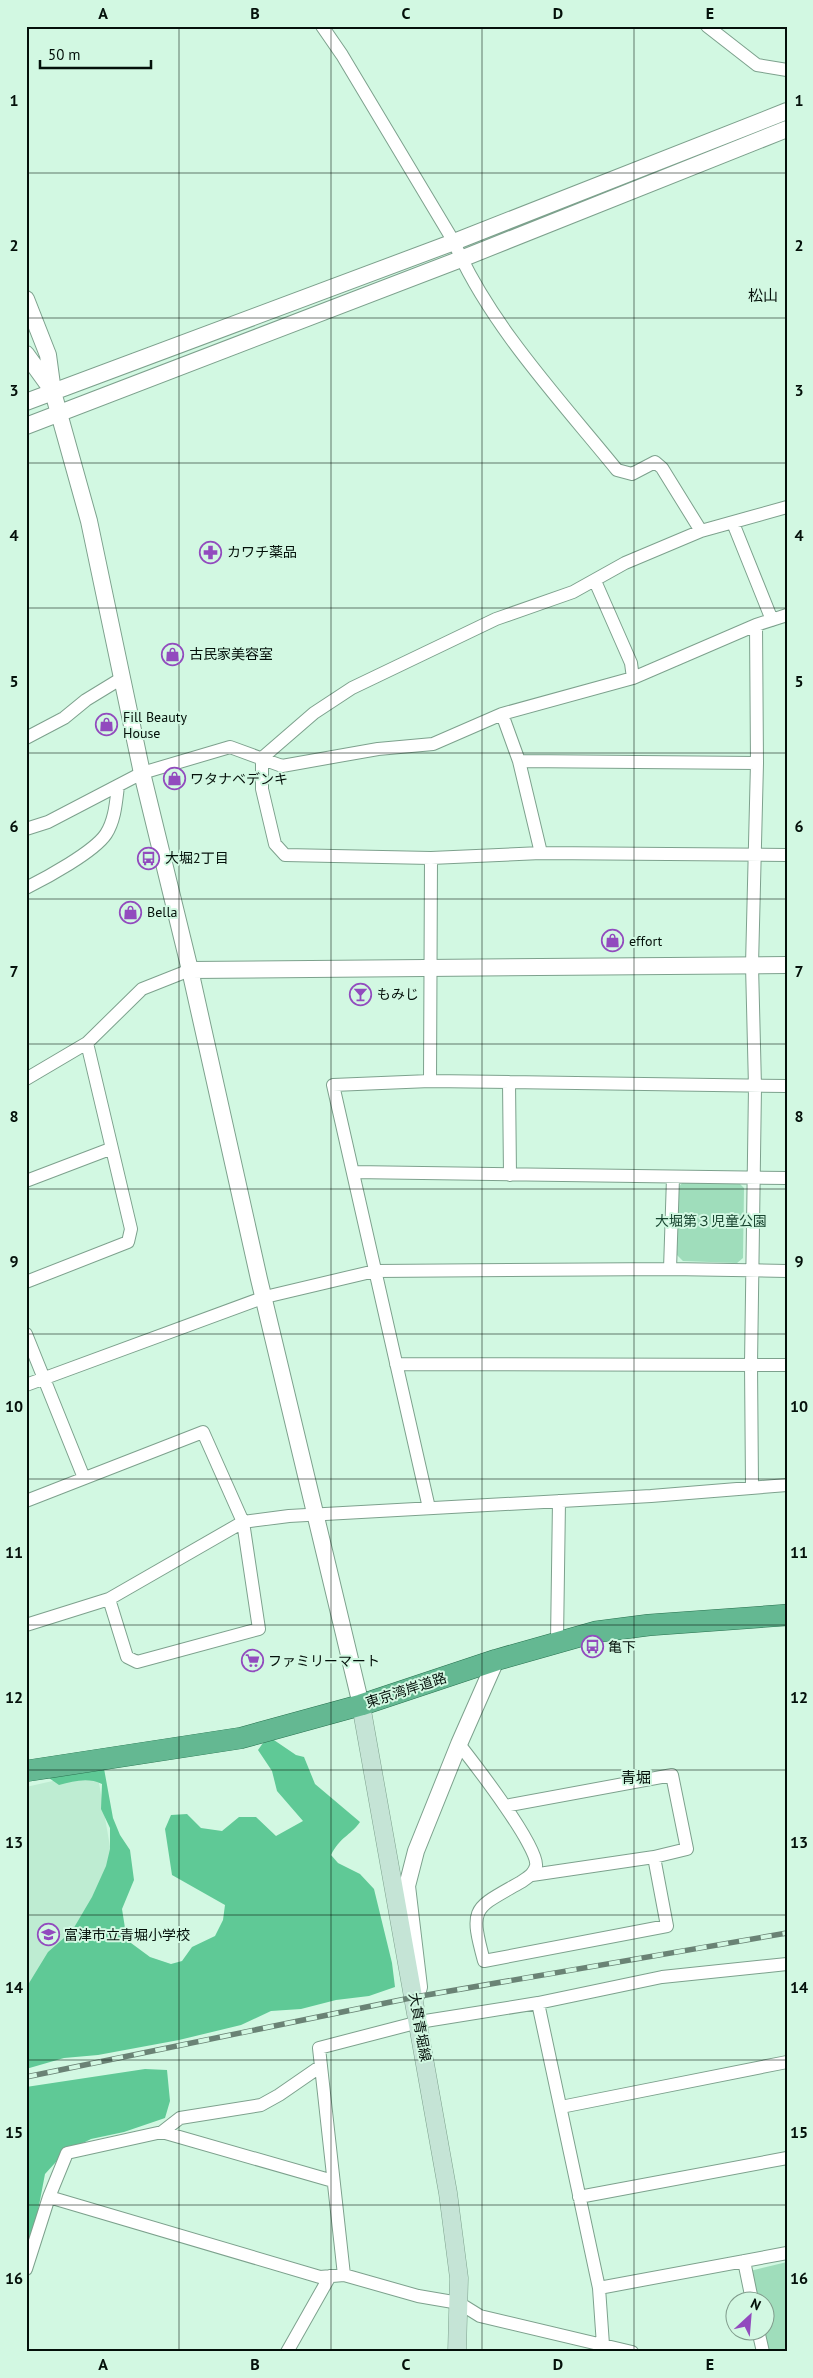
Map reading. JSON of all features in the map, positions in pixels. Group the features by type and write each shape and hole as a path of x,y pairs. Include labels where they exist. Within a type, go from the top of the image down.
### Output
{"highway":[{"name":"東京湾岸道路","path":"26,1772 241,1738 361,1705 496,1660 557,1641 595,1632 649,1625 787,1615"}],"main road":[{"name":"大貫青堀線","path":"361,1705 415,1998 448,2193 459,2278 457,2352"}],"street":[{"path":"322,26 342,55 454,242 461,259 490,308 531,364 617,470 632,474 655,462 662,468 701,531"},
{"path":"707,26 757,65 787,70"},
{"path":"26,402 454,242 787,111"},
{"path":"26,426 461,259 787,129"},
{"path":"26,299 48,355 53,392 89,521 142,773 190,970 361,1705"},
{"path":"26,354 53,392"},
{"path":"787,507 701,531 625,563 573,592 496,618 352,688 314,713 262,758 262,789 274,844 285,855 431,858 541,852 787,855"},
{"path":"733,523 772,620"},
{"path":"595,581 631,663 633,678"},
{"path":"26,829 48,822 142,773 230,747 282,766 378,749 433,744 502,714 633,678 756,625 787,615"},
{"path":"752,1486 751,1364 756,1087 752,965 757,763 756,625"},
{"path":"26,738 64,718 86,700 122,678"},
{"path":"502,714 519,761 541,852"},
{"path":"519,761 757,763"},
{"path":"26,888 84,853 106,835 114,816 118,786"},
{"path":"430,1081 431,858"},
{"path":"26,1079 87,1043 142,989 190,970 430,970 787,965"},
{"path":"26,1282 128,1242 131,1229 110,1149 87,1043"},
{"path":"430,1508 333,1085 430,1081 787,1086"},
{"path":"509,1082 510,1175"},
{"path":"26,1181 110,1149"},
{"path":"353,1172 673,1178 787,1178"},
{"path":"670,1269 673,1178"},
{"path":"26,1385 265,1298 375,1271 670,1269 787,1271"},
{"path":"26,1334 84,1478"},
{"path":"396,1364 751,1364 787,1366"},
{"path":"26,1501 203,1432 243,1522 259,1629 137,1662 127,1657 109,1599"},
{"path":"26,1625 109,1599 243,1522 316,1514 559,1502 752,1486 787,1485"},
{"path":"557,1641 559,1502"},
{"path":"415,1998 419,1987 407,1886 416,1851 459,1744 496,1660"},
{"path":"459,1744 505,1806 534,1854 537,1865 532,1875"},
{"path":"505,1806 672,1775 687,1849 654,1857 532,1875 487,1901 477,1914 475,1930 484,1961 667,1926 654,1857"},
{"path":"344,2275 319,2048 419,2022 538,2003 662,1977 787,1964"},
{"path":"538,2003 599,2288 603,2345"},
{"path":"561,2106 787,2062"},
{"path":"26,2269 49,2197 67,2153 162,2132 180,2118 261,2105 321,2066"},
{"path":"162,2132 333,2181"},
{"path":"579,2197 787,2158"},
{"path":"49,2197 310,2274 344,2275 418,2296 459,2303 480,2316 632,2352"},
{"path":"599,2288 787,2252"},
{"path":"744,2261 750,2290"},
{"path":"287,2352 330,2276"}],"shaded area":[{"name":"富津市立青堀小学校","path":"97,1771 114,1870 26,2001 26,1787"}],"green space":[{"name":"大堀第３児童公園","path":"682,1183 739,1183 744,1188 743,1258 737,1263 683,1261 677,1255 678,1188"},
{"path":"268,1736 296,1755 304,1757 315,1784 360,1822 353,1831 341,1840 331,1855 338,1863 360,1874 374,1889 392,1963 395,1987 369,1996 336,2000 301,2009 271,2011 241,2025 179,2040 98,2055 64,2058 26,2069 26,1988 48,1952 72,1931 92,1897 106,1866 110,1849 110,1828 101,1809 102,1784 86,1780 59,1785 49,1778 53,1770 103,1763 113,1818 120,1835 130,1850 134,1880 122,1909 125,1928 131,1943 150,1957 171,1964 182,1961 192,1947 215,1936 223,1920 225,1905 172,1875 165,1829 171,1815 187,1814 201,1828 222,1831 239,1817 256,1817 276,1836 303,1821 277,1791 272,1771 258,1750"},
{"path":"145,2069 167,2070 170,2101 165,2118 124,2132 91,2139 65,2152 45,2174 36,2221 26,2247 26,2087"},
{"path":"787,2262 787,2352 769,2352 766,2340 776,2340 776,2290 755,2290 750,2271"}],"railway":[{"path":"26,2077 415,1997 787,1933"}],"place":[{"name":"カワチ薬品","path":"211,552"},
{"name":"古民家美容室","path":"173,654"},
{"name":"Fill Beauty House","path":"107,725"},
{"name":"ワタナベデンキ","path":"174,779"},
{"name":"大堀2丁目","path":"149,858"},
{"name":"Bella","path":"131,912"},
{"name":"effort","path":"613,941"},
{"name":"もみじ","path":"361,994"},
{"name":"亀下","path":"592,1647"},
{"name":"ファミリーマート","path":"252,1661"},
{"name":"富津市立青堀小学校","path":"48,1935"}],"district":[{"name":"松山","path":"763,296"},
{"name":"青堀","path":"636,1778"}]}
